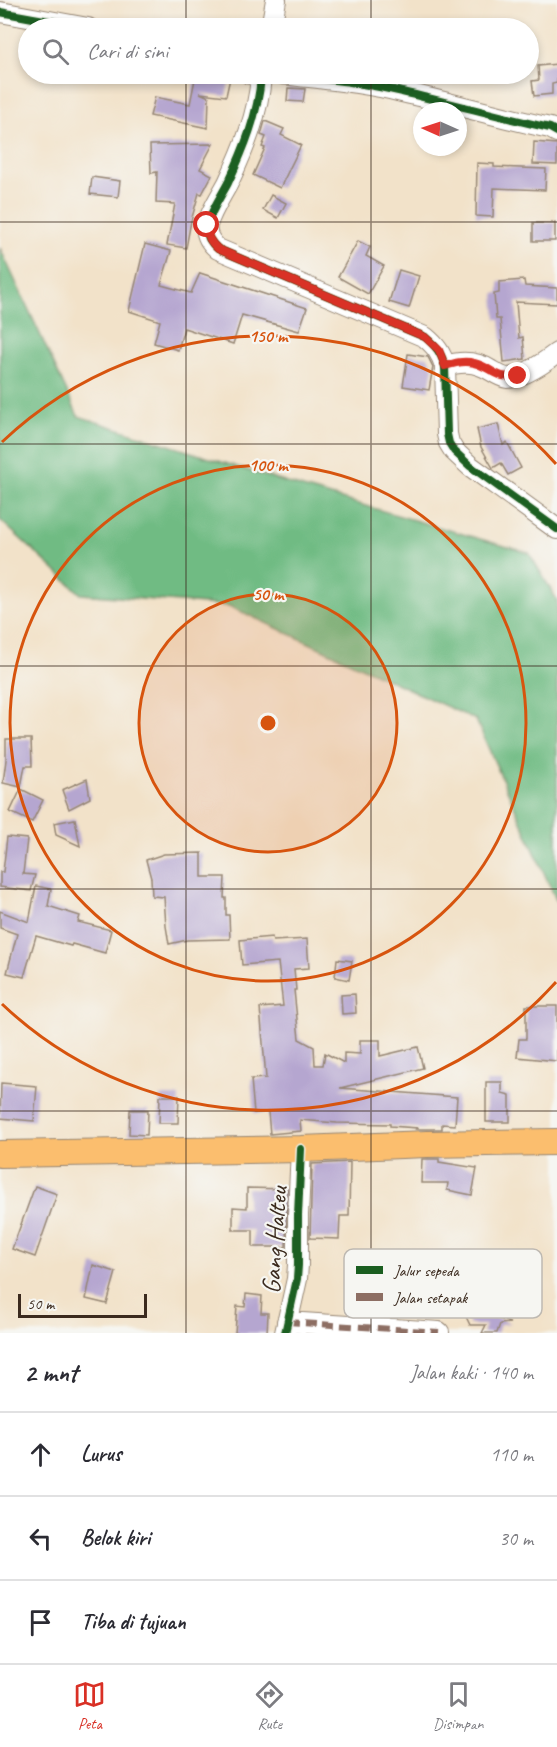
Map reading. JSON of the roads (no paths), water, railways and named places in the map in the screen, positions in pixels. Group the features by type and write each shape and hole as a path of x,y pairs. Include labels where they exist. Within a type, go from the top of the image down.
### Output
{"main road":[{"path":"0,1154 557,1142"}],"street":[{"path":"273,18 276,0"},
{"path":"0,12 33,18"},
{"path":"259,84 260,94 250,133 207,225 210,241 218,249 425,337 439,350 445,366 447,434 454,451 489,481 557,528"},
{"path":"360,84 401,91 550,128 557,132"},
{"path":"445,366 473,362 506,378 518,376 557,353"},
{"name":"Gang Halteu","path":"286,1328 297,1279 301,1149"},
{"path":"286,1328 439,1332"}]}
